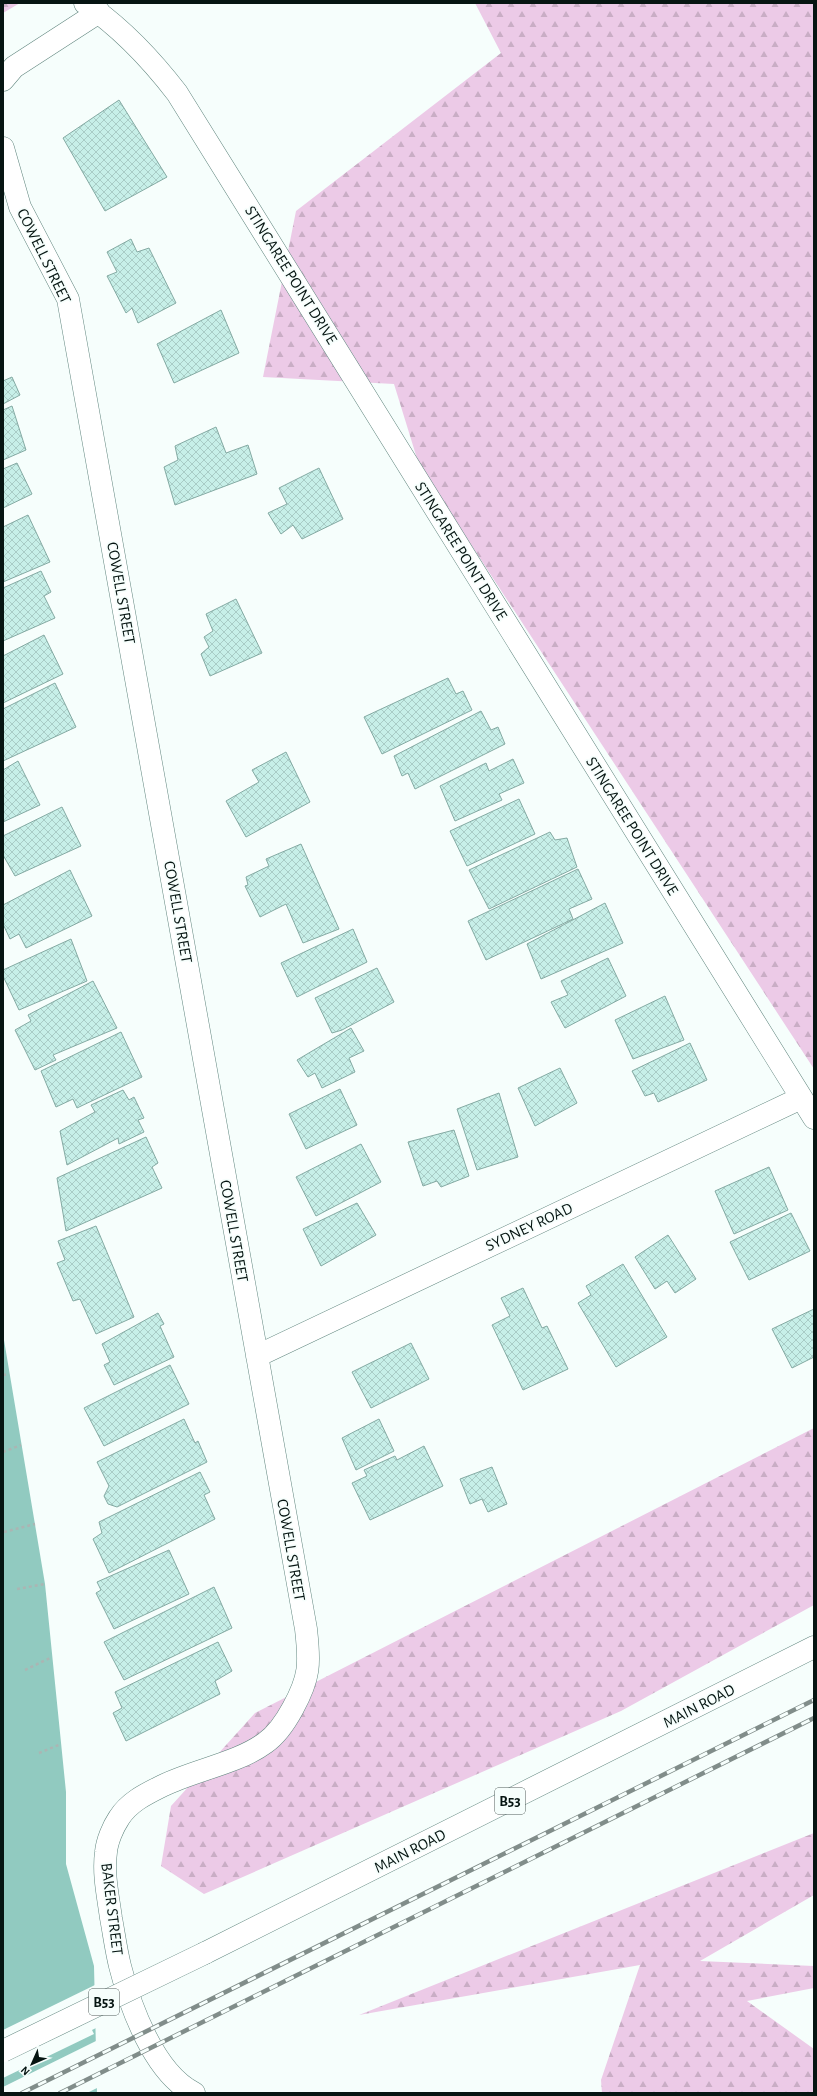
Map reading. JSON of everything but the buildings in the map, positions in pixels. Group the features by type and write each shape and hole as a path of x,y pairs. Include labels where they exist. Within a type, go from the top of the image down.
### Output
{"street":[{"path":"3,80 14,66 92,7"},
{"name":"STINGAREE POINT DRIVE","path":"92,7 122,31 142,50 177,93 814,1118"},
{"name":"COWELL STREET","path":"3,148 20,207 68,299 306,1630 309,1660 304,1688"},
{"name":"SYDNEY ROAD","path":"257,1356 801,1098"},
{"name":"MAIN ROAD","path":"3,2051 205,1953 814,1647"},
{"name":"BAKER STREET","path":"194,2093 184,2086 166,2068 154,2052 137,2015 120,1965 106,1888 106,1850 118,1819 136,1800 171,1782 250,1752 265,1743 276,1733 287,1719 304,1688"}],"path":[{"path":"3,1375 9,1374"},
{"path":"3,1452 21,1445"},
{"path":"4,1532 35,1524"},
{"path":"17,1589 45,1584"},
{"path":"25,1670 52,1657"},
{"path":"39,1753 61,1744"}],"green space":[{"path":"3,3 20,3 3,13"},
{"path":"475,3 814,3 814,1069 419,465 394,384 263,377 296,211 501,53"},
{"path":"814,1428 814,1605 621,1711 204,1894 161,1866 171,1806 255,1713"},
{"path":"814,1833 814,1895 700,1961 814,1966 814,1988 747,2001 814,2049 814,2093 602,2093 601,2080 640,1965 359,2015"}],"shaded area":[{"path":"3,1334 45,1584 66,1792 66,1864 94,1966 97,2093 3,2093"}],"pier":[{"path":"97,1984 98,2027 92,2030 94,2034 3,2078 3,2030"},
{"path":"98,2040 99,2087 87,2093 3,2093 3,2087"}],"railway":[{"path":"22,2093 814,1700"},
{"path":"60,2093 814,1718"}]}
